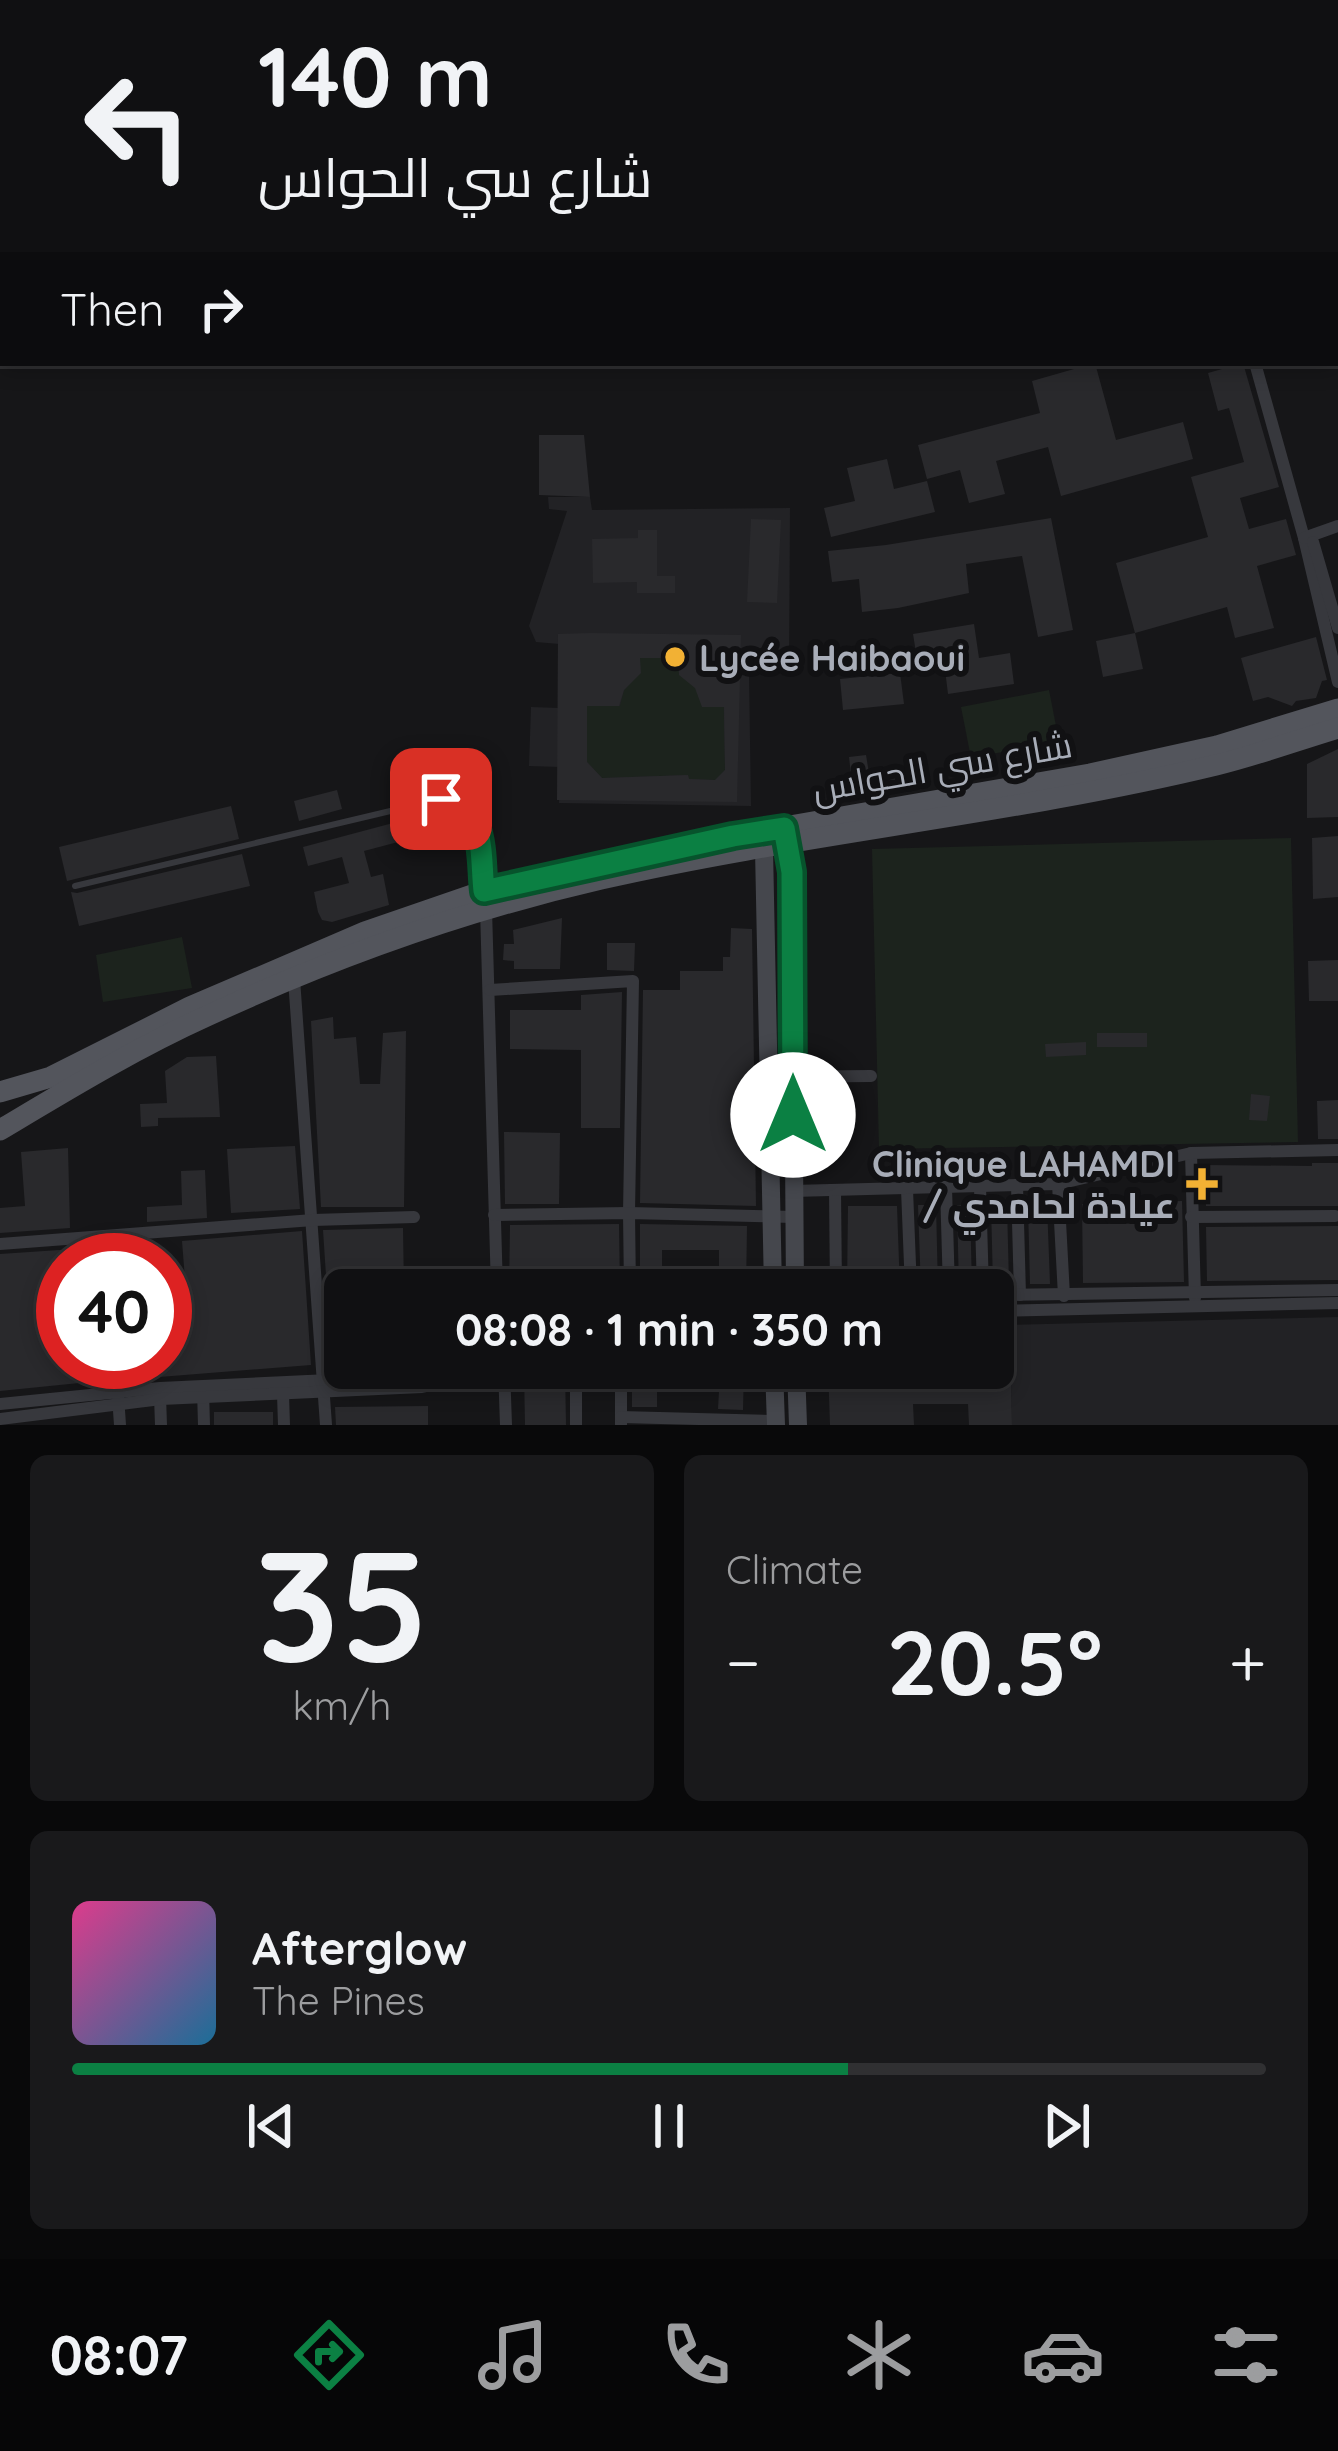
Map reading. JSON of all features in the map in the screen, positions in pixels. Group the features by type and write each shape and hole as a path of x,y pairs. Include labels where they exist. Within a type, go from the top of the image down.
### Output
{"main road":[{"name":"شارع سي الحواس","path":"485,900 600,880 761,841 1217,746 1338,709"},
{"name":"شارع سي الحواس","path":"786,836 1095,791 1219,764 1338,728"},
{"path":"0,1130 205,1016 485,900"},
{"path":"0,1092 51,1077 190,1007 364,932 485,900"}],"street":[{"path":"1256,366 1338,628"},
{"path":"1307,537 1338,526"},
{"path":"1307,537 1338,682"},
{"path":"776,1269 783,1217 793,1191 792,872 786,836"},
{"path":"761,841 771,1077 792,1269"},
{"path":"485,900 496,1269"},
{"path":"294,979 324,1372"},
{"path":"490,990 633,981 629,1269"},
{"path":"771,1077 871,1076"},
{"path":"793,1191 1058,1184 1191,1153 1338,1150"},
{"path":"1191,1153 1195,1298"},
{"path":"1058,1184 1064,1309"},
{"path":"1017,1185 1020,1295"},
{"path":"980,1186 982,1269"},
{"path":"946,1187 948,1269"},
{"path":"908,1189 910,1269"},
{"path":"835,1190 836,1269"},
{"path":"494,1215 783,1217"},
{"path":"1191,1217 1335,1216"},
{"path":"0,1244 313,1220 415,1217"},
{"path":"1014,1310 1130,1307 1195,1298 1338,1290"},
{"path":"1129,1292 1130,1307"},
{"path":"1014,1295 1129,1292 1338,1304"},
{"path":"0,1404 324,1386"},
{"path":"203,1391 284,1394 324,1386"},
{"path":"325,1389 326,1425"},
{"path":"506,1389 506,1425"},
{"path":"576,1389 576,1425"},
{"path":"621,1389 621,1421 776,1423 775,1389"},
{"path":"797,1389 798,1425"},
{"path":"203,1391 204,1425"},
{"path":"160,1394 161,1425"},
{"path":"284,1394 284,1425"},
{"path":"0,1419 118,1398"},
{"path":"118,1398 120,1425"}],"lane":[{"path":"75,886 441,799 464,807 475,820 485,900"}],"shaded area":[{"name":"Lycée Haibaoui","path":"548,497 590,497 592,510 790,508 789,670 749,673 751,806 559,803 560,767 529,766 531,707 559,708 559,644 536,642 529,626 567,511 549,509"},
{"path":"640,658 713,658 723,668 725,770 715,780 689,779 688,775 602,778 587,762 587,706 620,706 624,690 640,673"},
{"path":"1049,690 1059,741 971,758 961,707"},
{"path":"1291,838 1298,1142 879,1149 872,849"},
{"path":"182,937 192,988 103,1002 96,955"},
{"path":"1338,1317 1338,1425 1012,1425 1014,1325"}],"building":[{"path":"1096,366 1116,440 1183,422 1193,459 1061,496 1048,447 996,461 1005,494 969,503 960,470 927,479 918,445 1040,413 1032,381"},
{"path":"1244,366 1279,487 1240,498 1249,529 1286,519 1296,555 1257,566 1274,628 1235,638 1227,607 1135,633 1116,563 1208,537 1191,477 1244,462 1229,408 1218,411 1208,373"},
{"path":"539,435 584,435 590,497 539,495"},
{"path":"887,459 894,489 927,481 935,512 831,537 824,508 855,501 847,468"},
{"path":"1051,518 1073,630 1038,637 1022,556 966,564 969,593 898,608 862,612 859,579 832,582 828,551"},
{"path":"751,519 781,520 777,603 747,602"},
{"path":"638,530 657,530 657,576 675,576 675,593 637,593 637,582 593,583 592,539 638,538"},
{"path":"974,624 979,658 1010,653 1014,684 948,694 944,661 918,665 913,634"},
{"path":"1135,633 1143,669 1103,677 1096,641"},
{"path":"558,634 741,635 737,802 557,800","holes":["640,658 678,658 679,675 695,688 702,707 724,707 725,770 715,780 689,779 688,775 602,778 587,762 587,706 619,706 624,690 641,673"]},
{"path":"1316,637 1327,680 1322,681 1316,698 1292,706 1268,697 1253,701 1241,658"},
{"path":"900,673 904,704 843,710 840,679"},
{"path":"1338,749 1338,817 1307,818 1307,764"},
{"path":"866,755 869,773 907,768 910,786 853,793 849,757"},
{"path":"337,790 342,809 299,821 294,801"},
{"path":"231,806 239,839 67,881 59,847"},
{"path":"393,823 398,842 364,851 371,877 383,874 389,905 332,922 322,920 314,892 349,883 342,857 308,866 303,847"},
{"path":"1338,836 1338,897 1313,899 1312,838"},
{"path":"242,854 250,886 79,926 71,892"},
{"path":"562,918 560,969 514,969 514,961 503,960 504,944 514,944 513,930"},
{"path":"731,928 752,929 756,1206 640,1203 643,990 680,990 680,971 723,971 723,957 730,957"},
{"path":"607,943 635,943 634,971 607,970"},
{"path":"1338,960 1338,1001 1309,1001 1308,961"},
{"path":"622,992 620,1128 581,1128 581,1050 510,1049 510,1010 581,1010 581,995"},
{"path":"333,1017 334,1039 356,1037 360,1084 380,1084 383,1033 406,1031 404,1207 321,1207 311,1021"},
{"path":"1097,1033 1147,1033 1147,1047 1097,1047"},
{"path":"1086,1042 1086,1055 1046,1057 1045,1044"},
{"path":"216,1056 220,1117 158,1118 158,1126 141,1127 140,1104 167,1103 165,1071 187,1057"},
{"path":"1251,1094 1270,1096 1267,1121 1249,1120"},
{"path":"1338,1100 1338,1139 1318,1139 1317,1101"},
{"path":"504,1132 560,1133 559,1204 505,1204"},
{"path":"295,1146 300,1209 231,1213 227,1149"},
{"path":"68,1148 70,1228 0,1233 0,1208 25,1206 21,1152"},
{"path":"1338,1163 1338,1206 1206,1206 1204,1165"},
{"path":"205,1170 207,1218 147,1222 147,1207 182,1205 181,1171"},
{"path":"1182,1201 1184,1282 1083,1283 1082,1204"},
{"path":"1047,1204 1050,1284 1030,1284 1028,1205"},
{"path":"918,1205 936,1205 938,1269 920,1269"},
{"path":"957,1205 970,1205 972,1269 959,1269"},
{"path":"991,1205 1007,1205 1009,1269 993,1269"},
{"path":"848,1206 897,1206 899,1269 847,1269"},
{"path":"619,1224 620,1269 509,1269 510,1225"},
{"path":"640,1224 747,1226 746,1269 719,1269 719,1250 662,1250 662,1269 640,1269"},
{"path":"1338,1226 1338,1280 1207,1281 1206,1227"},
{"path":"403,1228 404,1269 326,1269 323,1230"},
{"path":"302,1231 311,1365 192,1374 192,1240"},
{"path":"36,1252 36,1387 0,1391 0,1254"},
{"path":"524,1389 565,1389 566,1425 525,1425"},
{"path":"632,1389 744,1389 743,1410 718,1409 719,1391 657,1392 657,1407 632,1407"},
{"path":"829,1389 1011,1389 1012,1425 969,1425 968,1404 913,1404 914,1425 830,1425"},
{"path":"428,1406 428,1425 336,1425 335,1407"},
{"path":"214,1412 273,1412 273,1425 214,1425"}],"place":[{"name":"Lycée Haibaoui","path":"675,657"},
{"name":"Clinique LAHAMDI / عيادة لحامدي","path":"1202,1184"}],"route":[{"path":"441,799 464,807 475,820 484,891 784,828 792,872 793,1115"}]}
